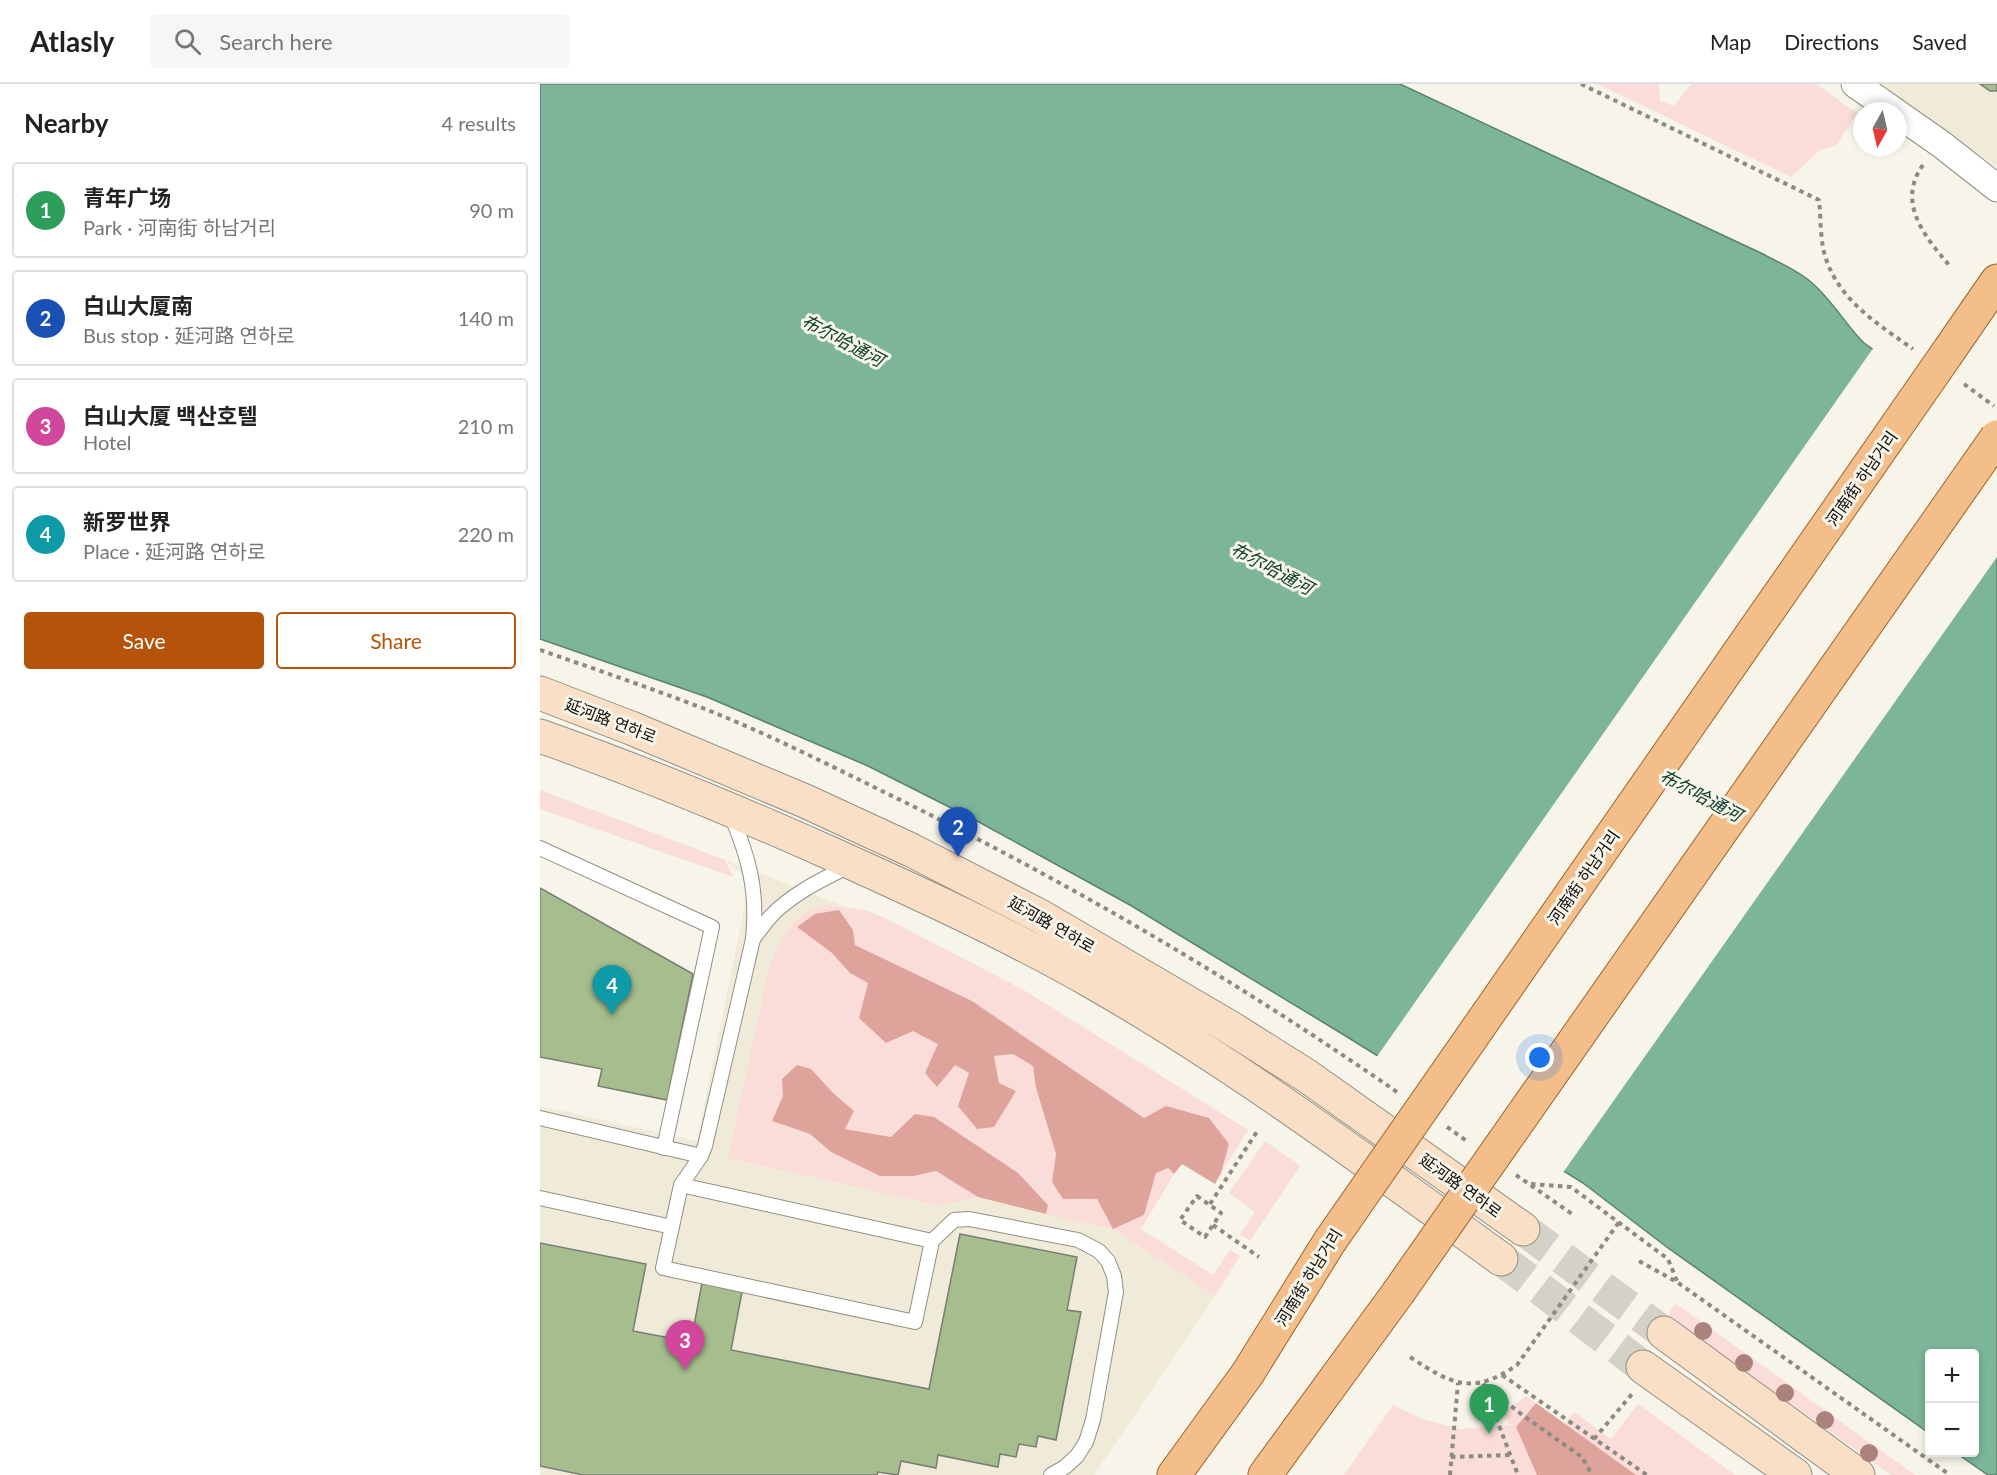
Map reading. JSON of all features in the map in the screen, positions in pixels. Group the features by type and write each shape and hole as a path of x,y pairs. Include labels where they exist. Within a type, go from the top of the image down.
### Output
{"main road":[{"name":"河南街 하남거리","path":"1174,1475 1248,1373 1330,1241 1997,281"},
{"path":"1265,1475 1398,1293 1997,437"},
{"name":"延河路 연하로","path":"540,693 642,732 805,801 951,869 1040,916 1231,1028 1307,1076 1523,1229"},
{"name":"延河路 연하로","path":"540,736 653,778 729,810 987,925 1095,984 1215,1058 1317,1126 1501,1259"},
{"path":"1664,1333 1858,1475"},
{"path":"1640,1378 1795,1475"}],"street":[{"path":"1856,84 1881,102"},
{"path":"1907,120 1997,188"}],"lane":[{"path":"729,810 751,869 756,918 753,939 701,1156 681,1185 663,1268 915,1322 932,1240 954,1220 969,1219 1078,1240 1099,1251 1108,1261 1114,1276 1116,1292 1093,1420 1086,1442 1077,1456 1052,1475"},
{"path":"540,848 712,927 664,1148"},
{"path":"753,939 771,916 789,900 854,864"},
{"path":"540,1118 701,1156"},
{"path":"681,1185 932,1240"},
{"path":"540,1198 672,1227"}],"path":[{"path":"1581,84 1819,201 1825,256 1839,287 1862,313 1942,362 1997,407"},
{"path":"1941,144 1921,169 1914,186 1912,203 1917,219 1929,242 1949,265"},
{"path":"1210,1204 1258,1131"},
{"path":"1529,1184 1571,1187 1668,1259 1677,1282"},
{"path":"1197,1196 1221,1213 1213,1225 1205,1237 1180,1220 1197,1196"},
{"path":"1410,1357 1436,1374 1458,1383 1483,1383 1502,1376 1516,1365 1619,1222"},
{"path":"1213,1225 1259,1257"},
{"path":"1639,1262 1677,1282 1950,1475"},
{"path":"1502,1376 1647,1475"},
{"path":"1594,1439 1640,1378"},
{"path":"1450,1475 1458,1383"},
{"path":"1483,1383 1518,1475"},
{"path":"1483,1383 1525,1417 1582,1457 1592,1475"},
{"path":"1451,1457 1510,1455"}],"shaded area":[{"path":"1598,84 1659,84 1660,101 1674,106 1691,84 1816,84 1853,110 1853,119 1836,145 1820,150 1791,177"},
{"path":"1879,84 1997,84 1997,167 1907,102"},
{"path":"540,790 725,860 733,877 540,809"},
{"path":"725,860 844,906 829,905 806,912 787,931 728,1158 940,1206 978,1197 1113,1229 1215,1296 1094,1475 540,1475 540,1106 697,1141 746,900 745,883 741,873"},
{"path":"829,905 865,910 885,918 1022,989 1248,1130 1221,1173 1229,1144 1144,1118 972,1001 855,945 853,930 797,927 832,953 850,973 868,983 859,1018 886,1042 913,1030 939,1044 925,1073 937,1087 955,1065 970,1074 1016,1091 999,1083 994,1056 1013,1054 1033,1066 1036,1088 1056,1154 1052,1182 1097,1199 1113,1229 1046,1214 1048,1205 915,1115 891,1137 845,1129 854,1111 832,1092 783,1079 783,1096 772,1121 810,1134 831,1152 914,1176 936,1171 978,1197 940,1206 728,1158 773,957 784,936 798,919 806,912"},
{"path":"839,910 853,930 855,945 972,1001 1144,1118 1166,1106 1209,1118 1229,1144 1221,1173 1215,1184 1182,1164 1174,1174 1168,1168 1156,1173 1144,1215 1113,1229 1097,1199 1063,1199 1052,1182 1056,1154 1036,1088 1033,1066 1013,1054 994,1056 999,1083 1016,1091 994,1127 977,1129 958,1106 969,1073 955,1065 937,1087 925,1073 938,1044 913,1031 886,1043 859,1018 868,983 850,973 832,953 797,927 815,914"},
{"path":"797,1065 811,1069 854,1111 845,1129 891,1137 915,1114 934,1117 1018,1173 1048,1205 1046,1214 978,1197 936,1171 914,1176 880,1176 831,1152 810,1134 772,1121 783,1096 782,1079"},
{"path":"1265,1141 1300,1166 1250,1241 1240,1234 1255,1212 1229,1193"},
{"path":"1168,1168 1174,1174 1141,1229 1213,1275 1230,1250 1240,1256 1215,1296 1113,1229 1144,1215 1156,1173"},
{"path":"1675,1303 1915,1475 1891,1475 1668,1316"},
{"path":"1526,1396 1565,1424 1574,1412 1611,1439 1638,1404 1735,1475 1344,1475 1393,1405 1422,1419 1460,1429 1509,1425 1504,1412"},
{"path":"1536,1403 1636,1475 1537,1475 1516,1427"}],"water":[{"name":"布尔哈通河","path":"540,84 1400,84 1795,270 1819,290 1864,343 1997,438 1997,1475 1988,1475 1962,1457 1979,1457 1979,1349 1925,1349 1925,1430 1668,1248 1583,1183 1130,905 977,821 868,766 707,697 540,639"}],"pier":[{"path":"1874,347 1997,434 1997,557 1562,1174 1376,1058"}],"building":[{"path":"1980,84 1997,84 1997,91 1990,91"},
{"path":"540,888 693,974 667,1100 598,1086 602,1069 540,1057"},
{"path":"960,1234 1077,1257 1067,1310 1081,1312 1056,1440 1038,1436 1036,1447 1019,1444 1016,1457 1000,1454 998,1467 938,1455 936,1468 901,1461 898,1475 878,1472 877,1475 583,1475 540,1466 540,1243 646,1264 633,1331 691,1342 702,1283 742,1292 731,1350 929,1389"}],"tunnel":[{"path":"1523,1229 1664,1333"},
{"path":"1501,1259 1643,1367"}],"place":[{"name":"白山大厦南","path":"958,857"},
{"name":"新罗世界","path":"612,1015"},
{"name":"白山大厦 백산호텔","path":"685,1370"},
{"name":"青年广场","path":"1489,1434"}]}
